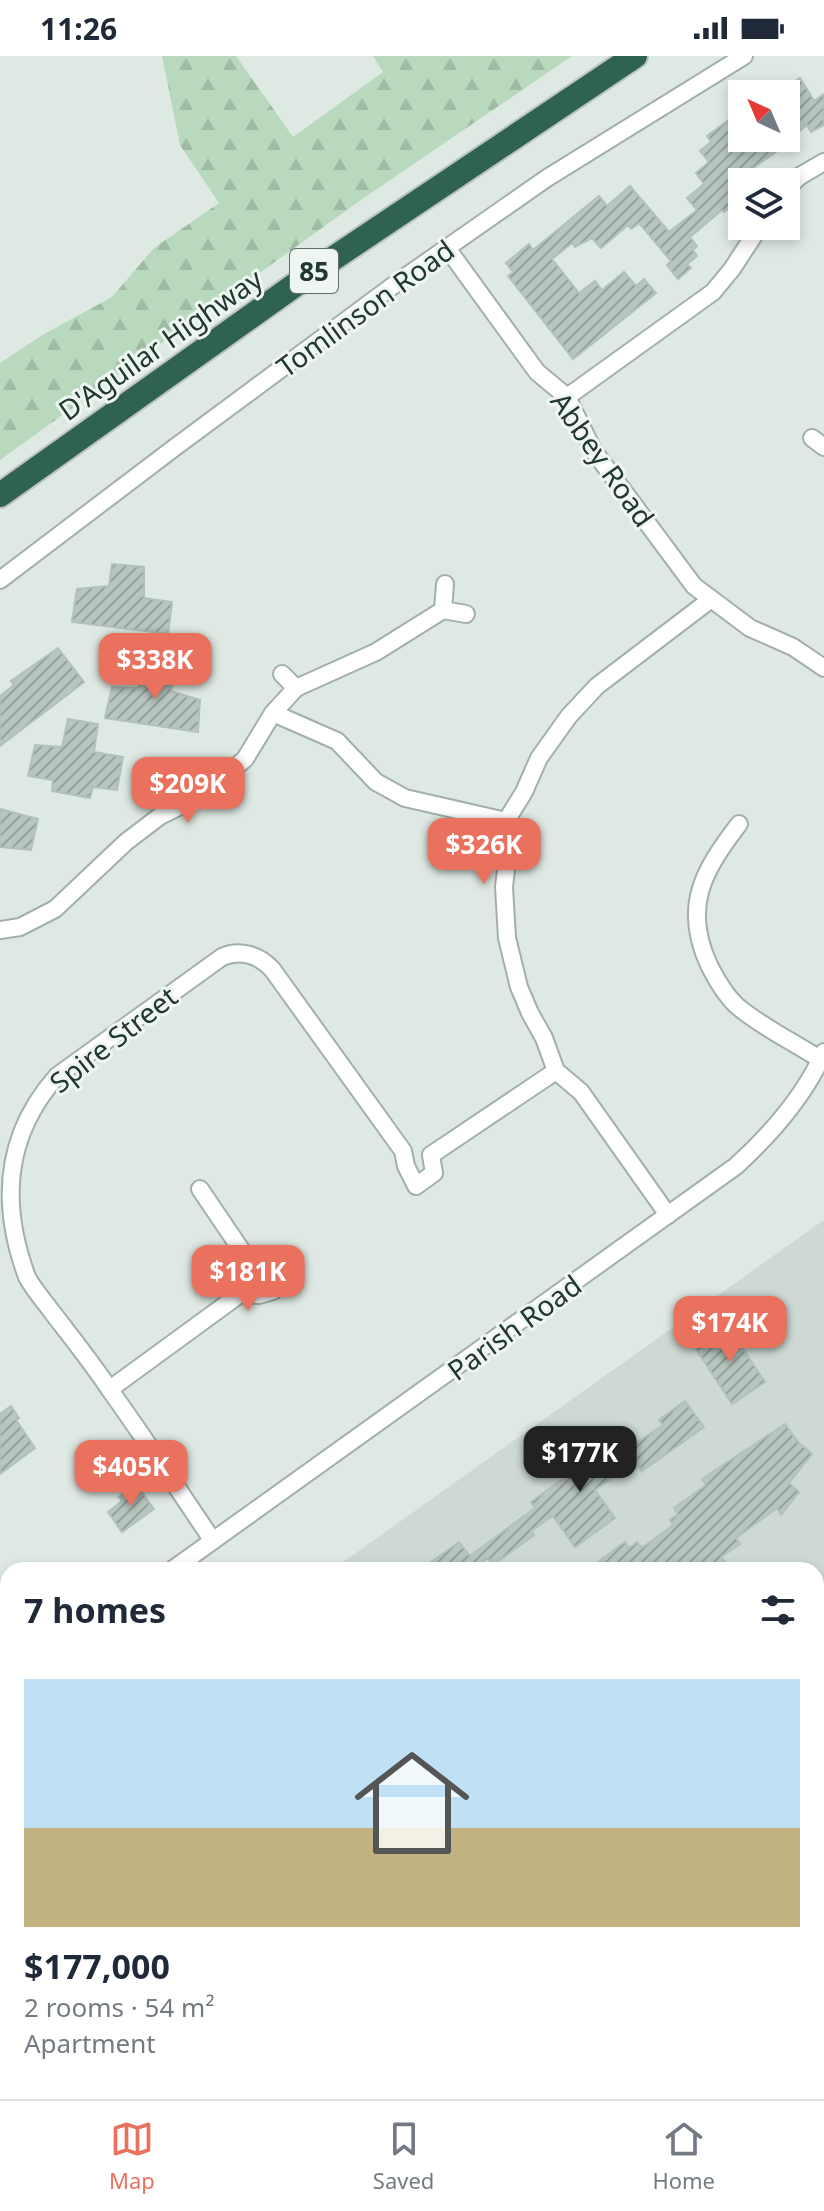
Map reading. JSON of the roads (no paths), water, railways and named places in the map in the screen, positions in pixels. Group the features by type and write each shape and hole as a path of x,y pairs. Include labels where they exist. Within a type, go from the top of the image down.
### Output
{"highway":[{"name":"D'Aguilar Highway","path":"0,481 208,330 610,56"},
{"name":"D'Aguilar Highway","path":"0,495 316,270 635,56"}],"street":[{"name":"Tomlinson Road","path":"0,580 447,248 547,178 744,56"},
{"path":"800,176 824,162"},
{"path":"567,397 713,292 724,282 751,240"},
{"name":"Abbey Road","path":"447,248 537,372 567,397 593,450 694,586 750,628 793,647 824,668"},
{"path":"443,610 445,584"},
{"path":"668,1215 581,1092 556,1071 519,987 507,938 504,887 508,853 506,821 524,792 539,758 569,716 597,686 710,600"},
{"path":"0,930 20,927 55,909 126,842 160,816 204,794 245,759 273,713 296,688 376,652 443,610 466,614"},
{"path":"282,674 296,688"},
{"path":"273,713 337,741 376,782 405,798 506,821"},
{"path":"739,824 718,852 705,877 695,912 701,948 715,978 740,1008 822,1056"},
{"name":"Spire Street","path":"213,1541 110,1389 29,1280 9,1231 6,1186 14,1144 30,1111 57,1076 222,957 248,954 265,961 272,969 403,1151 406,1166 416,1186 434,1173 431,1155"},
{"name":"Parish Road","path":"183,1562 736,1166 762,1143 791,1107 822,1056"},
{"path":"403,1151 431,1155 556,1071"},
{"path":"110,1389 238,1294 248,1276 247,1260 200,1189"},
{"path":"238,1294 259,1295 273,1291 276,1281 274,1271 247,1260"}]}
